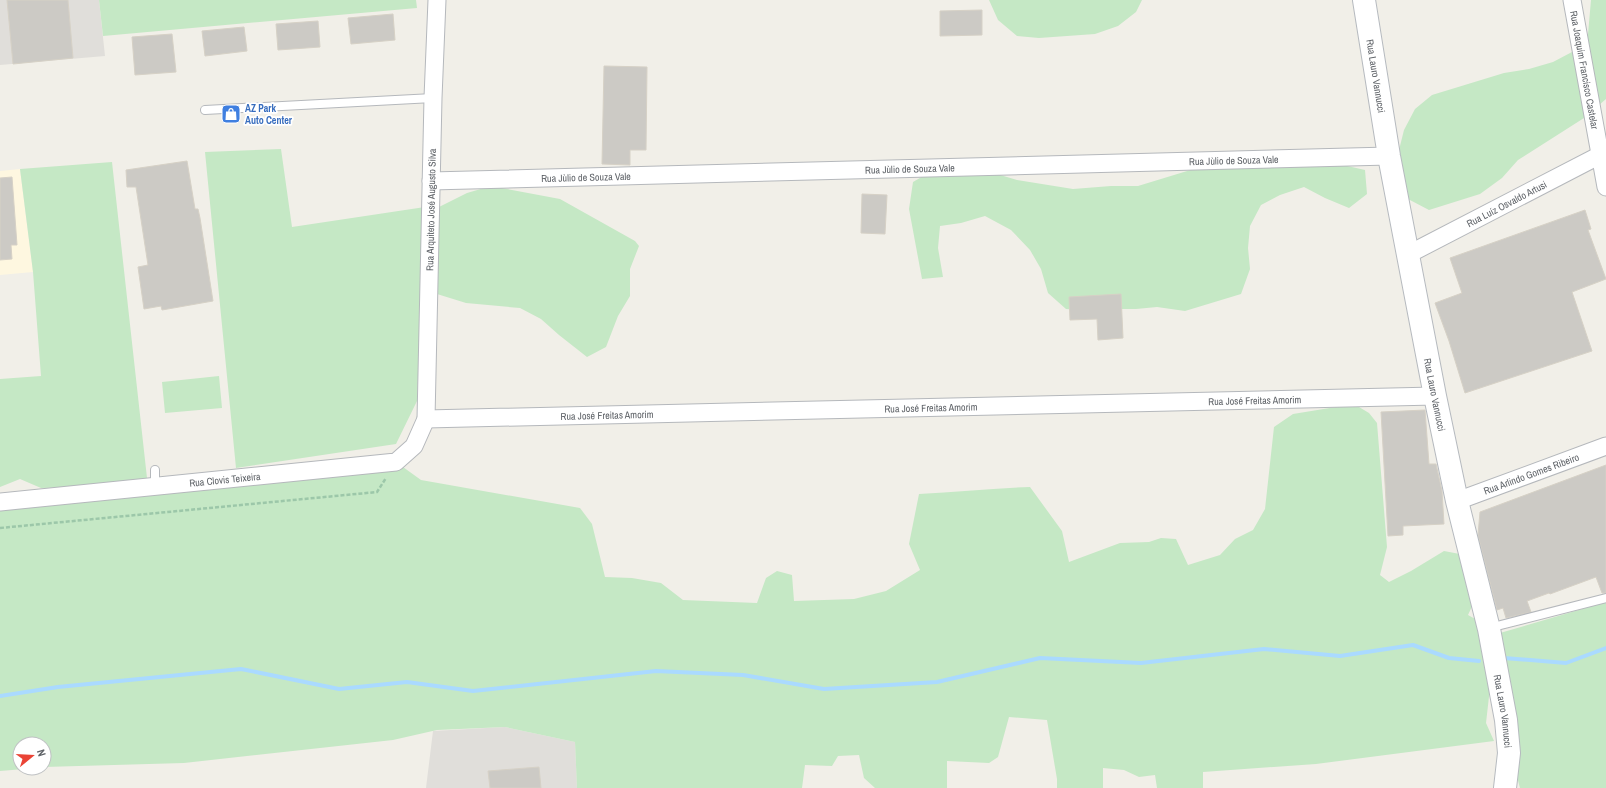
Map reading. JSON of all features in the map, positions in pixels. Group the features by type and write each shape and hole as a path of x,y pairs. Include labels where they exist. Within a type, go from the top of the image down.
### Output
{"street":[{"name":"Rua Arquiteto José Augusto Silva","path":"426,419 433,98 437,0"},
{"name":"Rua Lauro Vannucci","path":"1364,0 1407,256 1457,501 1489,629 1506,720 1509,753 1505,788"},
{"name":"Rua Joaquim Francisco Castelar","path":"1572,0 1603,153 1606,187"},
{"name":"Rua Luíz Osvaldo Artusi","path":"1407,256 1603,153"},
{"name":"Rua Jùlio de Souza Vale","path":"431,181 1389,156"},
{"name":"Rua José Freitas Amorim","path":"426,419 1435,396"},
{"path":"396,462 414,446 426,419"},
{"name":"Rua Arlindo Gomes Ribeiro","path":"1457,501 1606,446"},
{"name":"Rua Clovis Teixeira","path":"0,502 155,478 396,462"}],"lane":[{"path":"205,110 433,98"},
{"path":"1489,629 1606,598"}],"path":[{"path":"0,528 377,492 396,462"}],"shaded area":[{"path":"0,0 99,0 105,56 0,65"},
{"path":"20,169 33,272 0,275 0,171"},
{"path":"505,727 575,742 577,788 426,788 433,731"}],"green space":[{"path":"99,0 416,0 417,8 103,36"},
{"path":"989,0 1142,0 1136,12 1118,26 1095,34 1039,38 1017,36 998,20"},
{"path":"1591,0 1606,0 1606,99 1584,118 1518,160 1502,178 1480,194 1429,210 1408,199 1398,154 1404,130 1415,109 1432,95 1504,73 1529,69 1553,62 1572,52 1588,34"},
{"path":"281,149 292,227 425,207 425,214 467,193 491,186 560,199 635,241 639,246 630,269 630,296 618,316 606,347 587,357 541,319 520,308 466,303 437,294 422,274 417,401 396,444 236,468 205,152"},
{"path":"1233,157 1321,160 1365,170 1367,194 1349,208 1304,187 1280,195 1261,205 1250,226 1248,248 1250,269 1241,294 1185,311 1157,307 1089,311 1066,309 1048,293 1041,269 1030,250 1011,230 985,216 961,223 940,226 938,248 943,277 922,279 909,209 913,182 932,171 960,163 1017,180 1073,189 1111,186 1138,186"},
{"path":"112,162 147,478 85,487 41,488 20,479 0,487 0,379 41,376 33,272 20,169"},
{"path":"219,376 222,408 165,413 162,382"},
{"path":"1354,404 1369,413 1377,423 1387,547 1380,575 1389,582 1411,571 1444,551 1465,555 1475,600 1468,615 1477,620 1491,679 1486,723 1494,741 1316,764 1203,772 1203,788 1157,788 1155,775 1139,777 1124,770 1103,768 1103,788 1057,788 1057,779 1047,720 1009,717 998,757 989,763 947,761 947,788 875,788 864,778 859,755 838,756 832,766 805,765 802,788 577,788 575,742 505,727 437,730 393,740 184,763 52,767 52,736 12,736 12,770 0,771 0,502 396,462 421,480 580,508 592,524 605,577 632,578 661,583 683,600 757,603 766,578 777,571 792,575 794,601 854,599 886,591 920,570 909,544 919,494 1030,487 1062,531 1069,562 1120,543 1149,542 1161,538 1176,539 1188,565 1220,555 1235,539 1253,530 1265,509 1274,427 1293,414"},
{"path":"1606,602 1606,788 1520,788 1516,773 1500,633"}],"building":[{"path":"7,0 68,0 73,58 13,64"},
{"path":"982,10 982,35 940,36 940,11"},
{"path":"393,14 395,40 351,44 348,18"},
{"path":"318,21 320,47 278,50 276,24"},
{"path":"244,27 247,51 205,56 202,31"},
{"path":"172,34 176,72 135,75 132,37"},
{"path":"604,66 647,67 646,150 630,150 630,165 602,164"},
{"path":"187,161 195,209 198,209 200,218 213,301 162,310 161,306 144,309 138,267 148,265 136,187 127,187 126,170"},
{"path":"12,177 17,245 11,245 12,259 0,260 0,178"},
{"path":"862,194 887,195 885,234 861,233"},
{"path":"1585,210 1591,229 1588,230 1606,279 1572,292 1592,351 1465,393 1449,341 1435,303 1462,293 1450,258"},
{"path":"1121,294 1123,338 1098,340 1097,319 1070,320 1069,297"},
{"path":"1425,410 1429,464 1436,464 1442,491 1444,524 1403,526 1403,535 1388,536 1381,412"},
{"path":"1606,465 1606,593 1602,593 1596,577 1527,601 1531,612 1506,618 1503,608 1497,610 1478,535 1480,512"},
{"path":"539,767 541,788 490,788 488,771"}],"waterway":[{"path":"0,696 58,687 241,669 339,689 407,682 473,691 656,671 743,675 824,689 937,682 1040,658 1141,663 1264,649 1340,656 1413,645 1449,658 1479,661"},
{"path":"1504,658 1566,663 1606,648"}],"place":[{"name":"AZ Park Auto Center","path":"231,114"}]}
